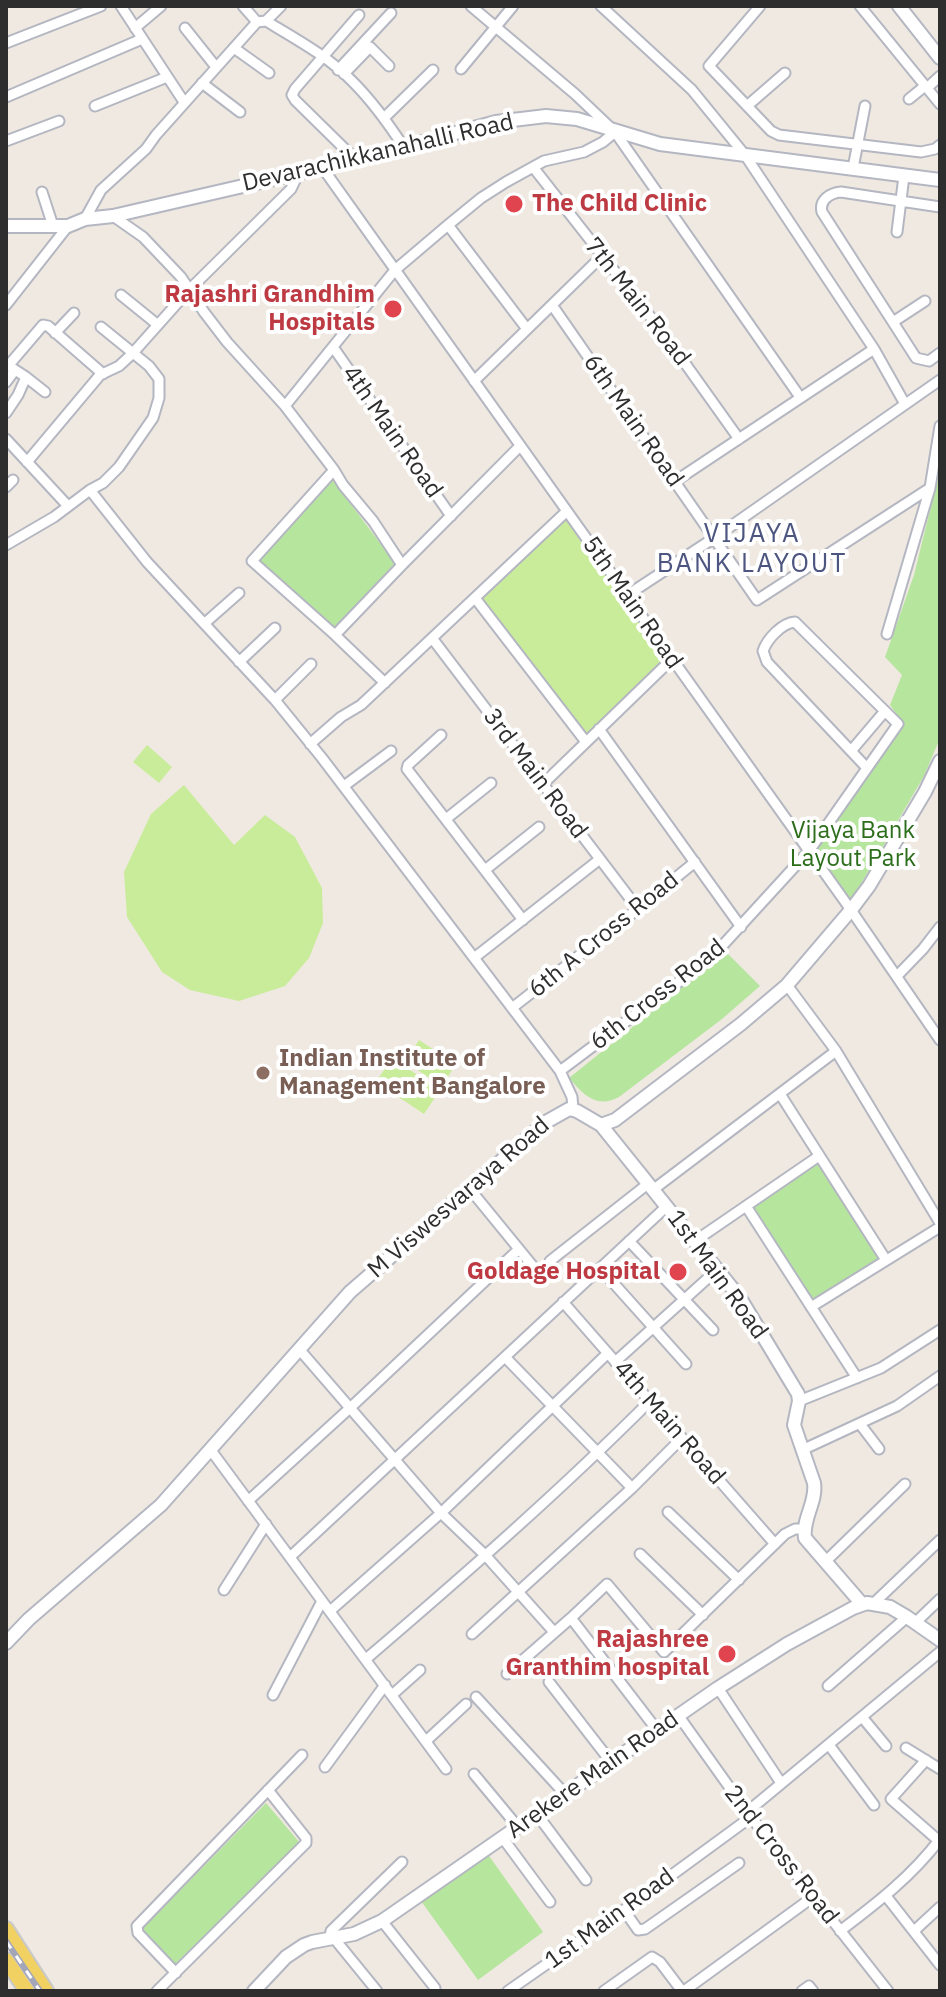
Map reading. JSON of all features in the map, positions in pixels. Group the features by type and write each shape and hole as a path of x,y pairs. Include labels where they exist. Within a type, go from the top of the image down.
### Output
{"main road":[{"path":"6,1929 46,1991"},
{"path":"6,1960 27,1991"}],"street":[{"path":"6,43 101,6"},
{"path":"121,6 184,102"},
{"path":"135,28 161,6"},
{"path":"243,6 262,22 323,59 352,81 403,146"},
{"path":"85,219 101,190 146,149 234,48 281,6"},
{"path":"471,6 615,132 800,397"},
{"path":"461,69 513,6"},
{"path":"601,6 692,90 745,155 874,349 905,404"},
{"path":"760,6 709,68 771,131 779,135 921,152 940,145"},
{"path":"860,6 940,104"},
{"path":"899,6 940,58"},
{"path":"341,72 391,13"},
{"path":"356,160 292,95 359,15"},
{"path":"185,28 216,67"},
{"path":"6,97 142,39"},
{"path":"341,72 370,47 389,66"},
{"path":"234,48 269,73"},
{"path":"384,118 433,70"},
{"path":"747,106 785,73"},
{"path":"909,99 940,76"},
{"path":"95,106 167,77"},
{"path":"202,83 240,112"},
{"path":"853,168 865,106"},
{"name":"Devarachikkanahalli Road","path":"6,226 68,226 85,219 113,216 356,160 496,122 546,116 577,119 660,144 940,180"},
{"path":"6,141 59,121"},
{"path":"285,406 395,270 448,225 481,198 533,167 544,161 584,152 615,132"},
{"name":"5th Main Road","path":"322,167 851,910 940,1040"},
{"name":"7th Main Road","path":"533,167 667,338 739,439"},
{"path":"27,462 103,374 119,366 132,354 189,290 291,189 299,172"},
{"path":"897,232 904,176"},
{"path":"42,192 53,226"},
{"path":"940,207 841,192 834,192 820,206 916,358 929,361 940,353"},
{"path":"113,216 143,237 181,277 227,342 285,406 373,521 402,565"},
{"path":"448,225 527,329"},
{"path":"6,305 68,226"},
{"path":"474,381 602,256"},
{"path":"121,295 158,325"},
{"path":"893,322 925,301"},
{"name":"6th Main Road","path":"552,305 757,600 930,488"},
{"path":"55,333 74,313"},
{"path":"6,382 10,367 43,325 103,374"},
{"path":"6,545 103,483 119,467 153,418 159,398 159,379 149,366 101,327"},
{"name":"4th Main Road","path":"333,347 451,516"},
{"path":"674,482 874,349"},
{"path":"10,367 45,392"},
{"path":"6,413 26,377"},
{"path":"626,596 940,380"},
{"path":"887,634 930,488 940,426"},
{"path":"6,439 68,506"},
{"path":"335,635 520,446"},
{"path":"334,470 252,561 385,683"},
{"path":"90,490 147,562 275,700 344,786 560,1071 572,1097 573,1109"},
{"path":"310,744 341,717 361,705 567,511"},
{"path":"205,623 239,593"},
{"path":"475,598 586,742"},
{"path":"851,751 885,711 795,622 785,624 765,645 763,651 767,662 867,768"},
{"path":"239,662 275,628"},
{"name":"3rd Main Road","path":"432,638 638,909"},
{"path":"543,784 672,659"},
{"path":"275,700 311,664"},
{"name":"6th Cross Road","path":"560,1071 712,957 741,927 809,851 898,724 885,711"},
{"path":"599,729 741,927"},
{"path":"441,735 407,769 523,920"},
{"path":"344,786 391,751"},
{"path":"601,1125 615,1120 787,985 869,886 940,761"},
{"path":"446,819 491,783"},
{"path":"485,870 539,827"},
{"path":"474,958 600,859"},
{"name":"6th A Cross Road","path":"512,1008 695,862"},
{"path":"897,976 940,927"},
{"path":"787,985 836,1051 940,1225 811,1307"},
{"path":"550,1261 836,1051"},
{"path":"780,1094 886,1260"},
{"name":"M Viswesvaraya Road","path":"6,1643 29,1619 161,1505 363,1280 546,1122 573,1109 601,1125"},
{"name":"1st Main Road","path":"601,1125 718,1269 750,1313 798,1394 794,1425 815,1491 804,1529"},
{"path":"695,1241 819,1156"},
{"path":"469,1188 532,1265"},
{"path":"290,1557 667,1206"},
{"path":"746,1206 857,1378"},
{"path":"629,1241 713,1330"},
{"path":"248,1501 519,1249"},
{"path":"600,1268 686,1364"},
{"path":"330,1611 441,1513 552,1407 653,1327 718,1269"},
{"name":"4th Main Road","path":"563,1302 775,1544"},
{"path":"799,1401 900,1358 940,1330"},
{"path":"299,1349 441,1513 486,1556 554,1632"},
{"path":"505,1357 632,1488"},
{"path":"802,1450 897,1406 940,1376"},
{"path":"366,1659 486,1556 598,1454 650,1401"},
{"path":"860,1424 879,1449"},
{"path":"472,1634 632,1488 682,1438"},
{"path":"210,1449 446,1769"},
{"path":"825,1562 905,1484"},
{"path":"668,1512 739,1580"},
{"path":"224,1590 266,1524"},
{"path":"507,1674 607,1584 664,1652 775,1544 791,1531 804,1529 805,1538 825,1562 868,1604 890,1607 940,1640"},
{"path":"868,1604 940,1540"},
{"path":"640,1554 703,1615"},
{"path":"828,1686 940,1599"},
{"path":"273,1695 322,1601"},
{"name":"Arekere Main Road","path":"254,1991 296,1950 312,1942 354,1934 382,1921 718,1688 787,1644 868,1604"},
{"path":"571,1618 657,1730"},
{"name":"1st Main Road","path":"508,1991 624,1910 749,1814 781,1783 940,1652"},
{"path":"392,1695 420,1670"},
{"path":"549,1682 611,1762"},
{"path":"325,1767 385,1685"},
{"path":"718,1688 781,1783"},
{"path":"476,1697 565,1794"},
{"path":"426,1741 466,1704"},
{"name":"2nd Cross Road","path":"678,1715 749,1814 888,1991"},
{"path":"862,1717 886,1746"},
{"path":"829,1745 874,1805"},
{"path":"906,1748 940,1769"},
{"path":"176,1973 138,1933 137,1926 302,1755"},
{"path":"840,1931 886,1896 938,1844 891,1799 926,1760"},
{"path":"474,1774 518,1827"},
{"path":"157,1991 306,1843 306,1838 268,1790"},
{"path":"536,1813 586,1880"},
{"path":"502,1837 550,1902"},
{"path":"377,1991 332,1938 331,1931 402,1862"},
{"path":"624,1910 638,1930 645,1929 739,1863"},
{"path":"886,1896 940,1965"},
{"path":"604,1991 652,1957 660,1962 683,1991 813,1897"},
{"path":"914,1931 940,1907"},
{"path":"382,1921 435,1988"},
{"path":"802,1991 809,1986 813,1991"}],"green space":[{"name":"Vijaya Bank Layout Park","path":"940,470 940,738 924,776 851,901 814,852 903,723 890,705 902,675 885,657 914,575"},
{"path":"331,478 395,563 333,629 258,561"},
{"path":"567,511 672,659 586,742 475,598"},
{"path":"147,745 172,767 159,783 133,762"},
{"path":"184,785 234,845 265,815 295,837 322,888 323,923 309,958 285,986 239,1001 190,990 162,972 127,917 124,872 151,814"},
{"path":"726,952 760,986 722,1019 619,1097 597,1101 569,1078"},
{"path":"419,1040 456,1064 442,1086 405,1062"},
{"path":"392,1058 440,1090 424,1114 376,1082"},
{"path":"819,1156 886,1260 811,1307 746,1206"},
{"path":"266,1803 300,1843 174,1965 140,1931"},
{"path":"487,1853 543,1932 478,1980 421,1901"}],"railway":[{"path":"6,1941 40,1991"}],"place":[{"name":"The Child Clinic","path":"514,204"},
{"name":"Rajashri Grandhim Hospitals","path":"393,309"},
{"name":"Indian Institute of Management Bangalore","path":"263,1073"},
{"name":"Goldage Hospital","path":"678,1272"},
{"name":"Rajashree Granthim hospital","path":"727,1654"}],"district":[{"name":"VIJAYA BANK LAYOUT","path":"752,549"}]}
